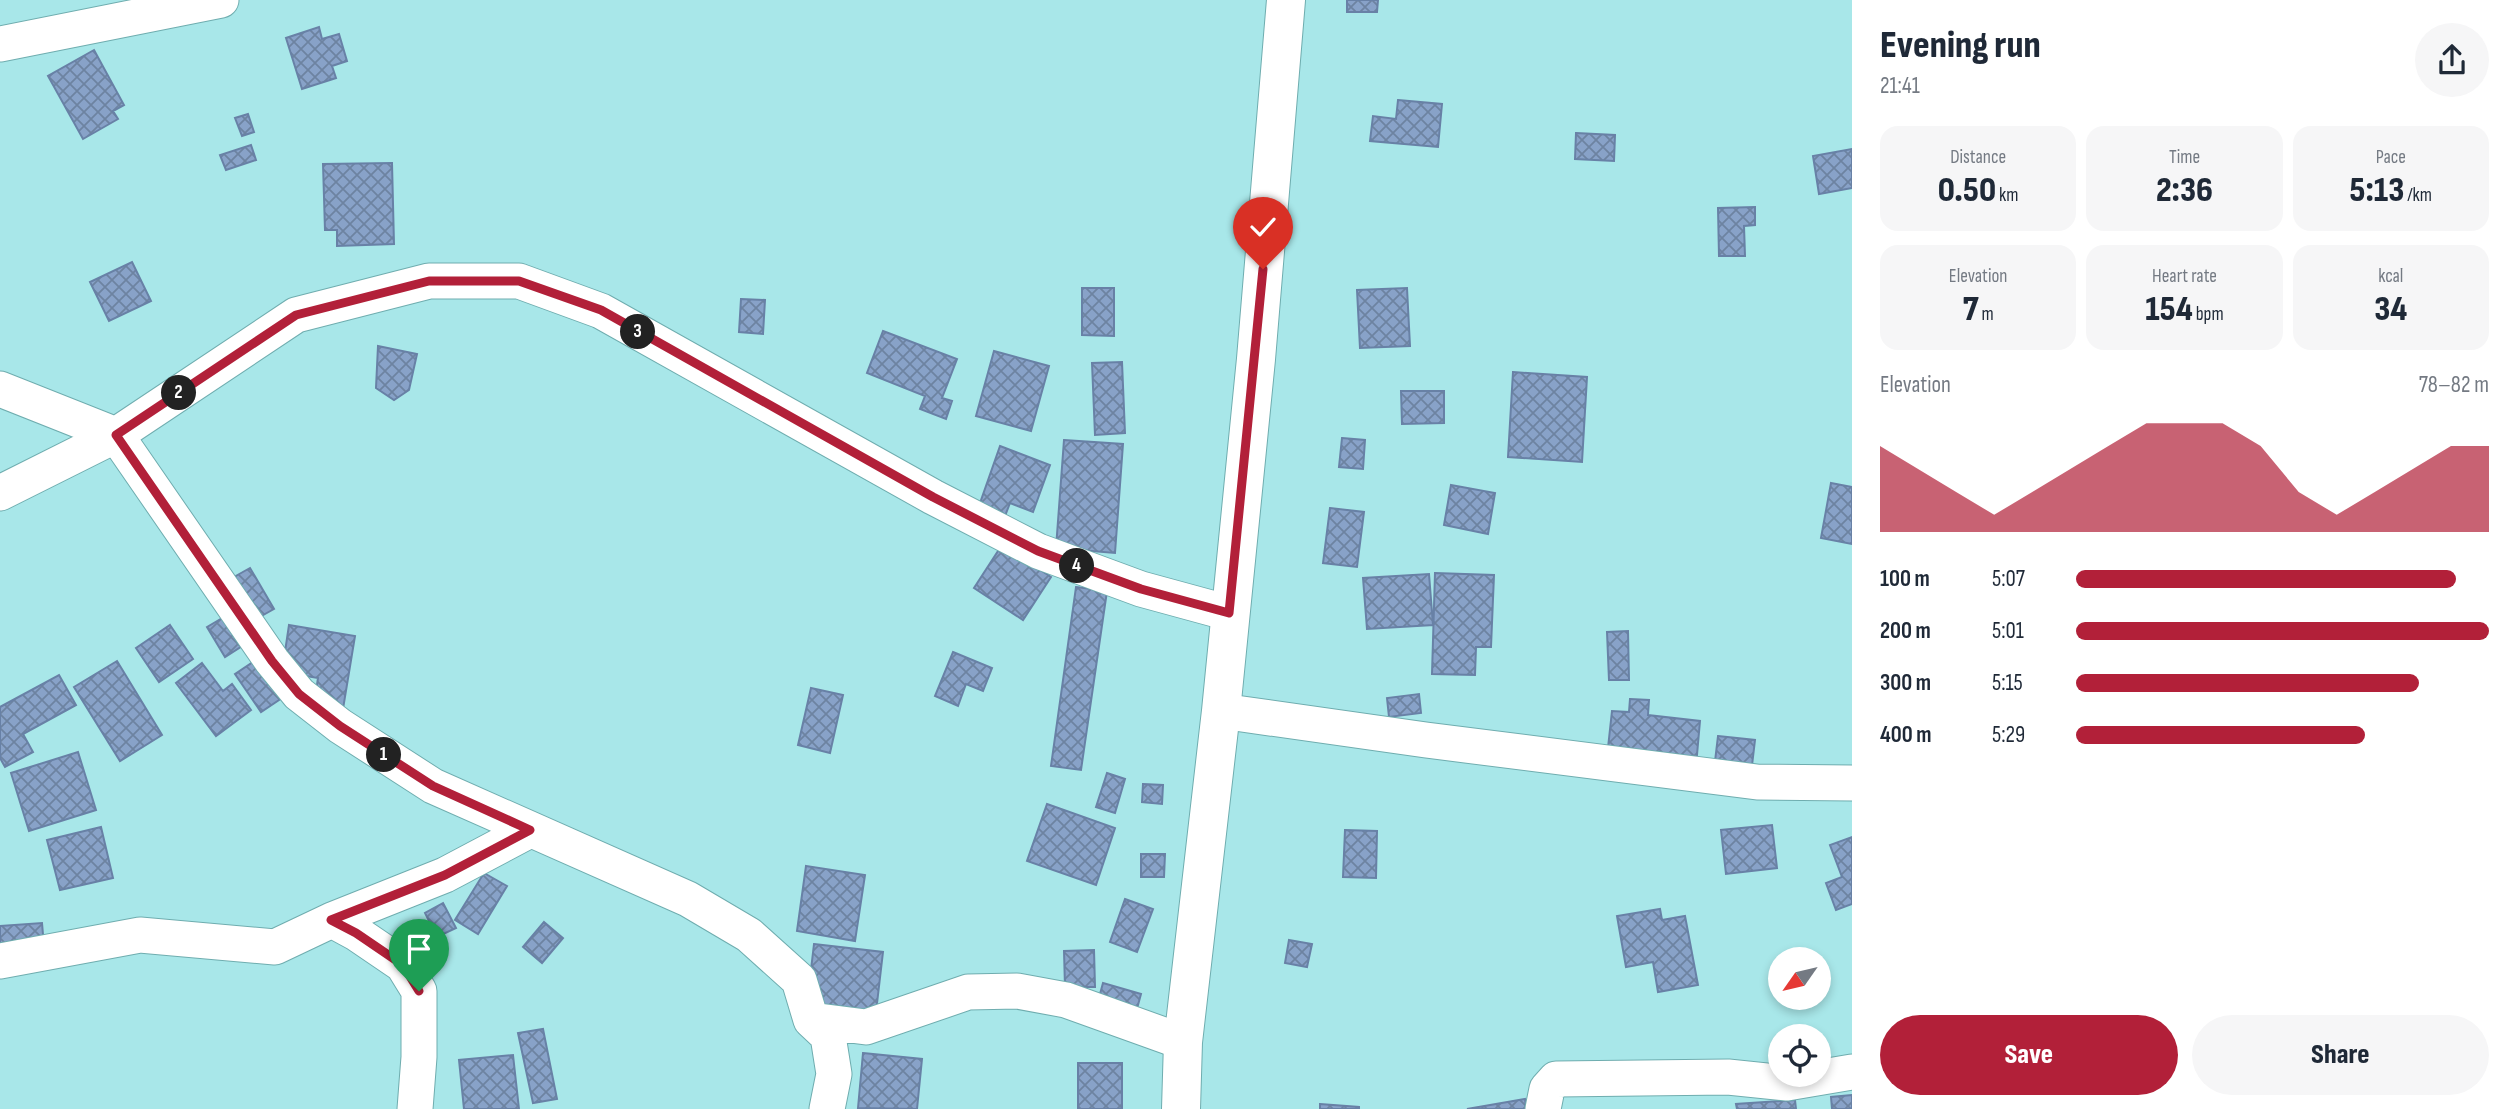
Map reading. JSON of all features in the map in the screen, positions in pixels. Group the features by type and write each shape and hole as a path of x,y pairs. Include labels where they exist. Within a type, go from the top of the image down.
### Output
{"main road":[{"path":"1181,1109 1183,1041 1221,710 1256,359 1286,0"}],"street":[{"path":"0,44 222,0"},
{"path":"0,493 116,435 296,315 429,281 519,281 601,310 933,497 1038,551 1141,589 1229,613"},
{"path":"0,389 116,435 272,661 299,694 340,726 433,786 688,899 749,935 799,980 811,1020 828,1036 834,1074 827,1109"},
{"path":"1221,710 1426,740 1757,782 1852,783"},
{"path":"0,961 140,935 275,947 331,920 445,875 530,830"},
{"path":"331,920 356,933 403,965 419,991 419,1058 415,1109"},
{"path":"811,1020 866,1027 968,992 1017,990 1066,1000 1183,1041"},
{"path":"1543,1109 1547,1089 1556,1079 1728,1077 1787,1083 1852,1072"}],"building":[{"path":"1347,0 1378,0 1377,12 1347,12"},
{"path":"319,27 322,39 339,34 347,61 332,66 336,78 302,89 286,38"},
{"path":"94,50 124,105 113,111 118,119 83,139 48,76"},
{"path":"1398,100 1442,104 1438,147 1370,141 1373,116 1396,119"},
{"path":"248,114 254,132 242,136 235,118"},
{"path":"1576,133 1615,135 1614,161 1575,159"},
{"path":"251,145 256,160 226,170 220,155"},
{"path":"1852,149 1852,188 1819,194 1813,156"},
{"path":"392,163 394,244 337,246 337,230 325,230 323,164"},
{"path":"1755,207 1755,225 1744,226 1745,256 1719,256 1718,208"},
{"path":"132,262 151,301 109,321 90,282"},
{"path":"1082,288 1114,288 1114,336 1082,335"},
{"path":"1407,288 1410,346 1360,348 1357,290"},
{"path":"741,299 765,300 763,334 739,332"},
{"path":"883,331 957,359 942,398 952,401 946,419 920,409 925,396 867,373"},
{"path":"378,346 417,354 409,390 394,400 376,388"},
{"path":"994,351 1049,366 1031,431 976,416"},
{"path":"1122,362 1125,433 1095,435 1092,363"},
{"path":"1513,372 1587,377 1582,462 1508,457"},
{"path":"1401,391 1444,391 1444,423 1402,424"},
{"path":"1342,438 1365,440 1363,469 1339,467"},
{"path":"1064,440 1123,444 1115,553 1056,548"},
{"path":"1000,446 1050,465 1033,512 1010,503 1005,516 979,506"},
{"path":"1831,483 1852,487 1852,544 1821,538"},
{"path":"1451,485 1495,493 1488,534 1444,525"},
{"path":"1330,508 1364,512 1357,567 1323,563"},
{"path":"1002,545 1051,577 1023,620 974,588"},
{"path":"250,568 274,609 249,623 225,582"},
{"path":"1435,573 1494,575 1491,647 1476,647 1475,675 1432,674"},
{"path":"1429,574 1433,625 1367,629 1363,578"},
{"path":"1076,587 1107,591 1081,770 1051,766"},
{"path":"229,614 247,643 225,657 207,627"},
{"path":"170,625 193,659 159,682 136,648"},
{"path":"289,625 355,636 343,709 314,705 318,678 282,672"},
{"path":"1628,631 1629,680 1609,680 1607,632"},
{"path":"953,652 992,668 983,691 966,684 958,706 935,696"},
{"path":"256,660 282,698 261,712 235,674"},
{"path":"117,661 162,735 120,761 74,687"},
{"path":"202,663 223,691 232,684 251,710 216,736 176,683"},
{"path":"59,675 76,705 23,734 33,752 5,767 0,758 0,707"},
{"path":"811,688 843,695 830,753 798,745"},
{"path":"1419,694 1421,713 1389,717 1387,698"},
{"path":"1630,699 1649,700 1648,715 1700,721 1696,766 1607,757 1612,711 1629,712"},
{"path":"1718,736 1755,740 1751,774 1714,770"},
{"path":"78,752 96,810 29,831 11,773"},
{"path":"1107,773 1125,779 1115,813 1096,807"},
{"path":"1143,784 1163,785 1162,804 1142,802"},
{"path":"1047,804 1115,828 1096,885 1027,861"},
{"path":"1772,825 1777,868 1726,874 1721,830"},
{"path":"101,827 113,878 60,890 47,840"},
{"path":"1345,830 1377,831 1376,878 1343,877"},
{"path":"1852,837 1852,904 1836,910 1826,883 1842,877 1830,845"},
{"path":"1141,854 1165,854 1164,877 1141,877"},
{"path":"806,866 865,875 855,941 797,931"},
{"path":"484,873 507,886 478,934 455,920"},
{"path":"1125,899 1153,909 1137,952 1110,942"},
{"path":"443,903 456,928 437,937 425,913"},
{"path":"1660,909 1662,920 1685,916 1698,985 1658,992 1653,962 1626,967 1617,916"},
{"path":"544,922 563,938 542,963 523,947"},
{"path":"42,923 44,946 0,949 0,926"},
{"path":"1289,940 1312,944 1307,967 1285,963"},
{"path":"814,944 883,952 876,1012 807,1004"},
{"path":"1094,950 1095,987 1065,987 1064,951"},
{"path":"1103,983 1141,994 1135,1016 1097,1005"},
{"path":"543,1029 557,1099 533,1103 518,1033"},
{"path":"863,1053 922,1059 917,1109 858,1108"},
{"path":"513,1055 519,1109 464,1109 459,1060"},
{"path":"1078,1063 1122,1063 1122,1109 1078,1109"},
{"path":"1852,1095 1852,1109 1832,1109 1831,1097"},
{"path":"1525,1099 1526,1109 1467,1109"},
{"path":"1795,1100 1796,1109 1737,1109 1736,1104"},
{"path":"1320,1104 1359,1107 1359,1109 1320,1109"}],"route":[{"path":"419,991 403,965 356,933 331,920 445,875 530,830 433,786 340,726 299,694 272,661 116,435 296,315 429,281 519,281 601,310 933,497 1038,551 1141,589 1229,613 1263,269"}]}
